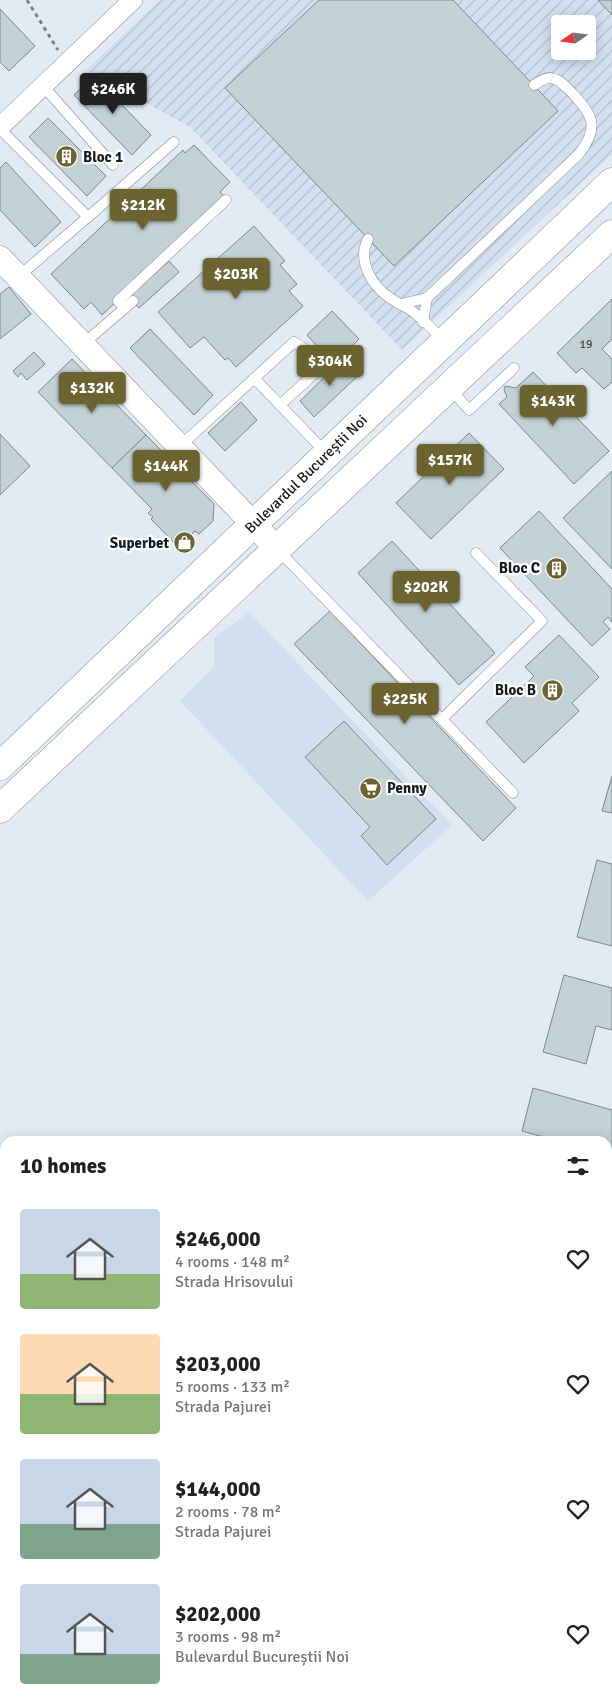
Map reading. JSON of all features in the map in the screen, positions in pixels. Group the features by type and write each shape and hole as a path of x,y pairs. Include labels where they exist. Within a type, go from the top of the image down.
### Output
{"main road":[{"name":"Bulevardul Bucureștii Noi","path":"0,766 612,182"},
{"path":"0,810 612,234"},
{"path":"23,745 41,770"}],"street":[{"path":"0,128 132,0"},
{"path":"0,258 277,549"}],"lane":[{"path":"401,304 427,298 579,154 588,142 592,129 592,120 584,106 563,83 552,78 544,79 534,85"},
{"path":"44,87 113,165"},
{"path":"0,128 88,216"},
{"path":"18,277 174,142"},
{"path":"125,308 118,301 226,200"},
{"path":"368,239 363,248 363,261 387,297 401,304 444,342"},
{"path":"423,322 427,298"},
{"path":"81,345 133,301"},
{"path":"179,447 294,342 326,363 280,405"},
{"path":"449,386 469,410 514,368"},
{"path":"254,378 326,454"},
{"path":"277,549 514,792"},
{"path":"442,719 542,621 476,553"}],"path":[{"path":"27,0 66,64"}],"shaded area":[{"path":"160,0 612,0 612,154 402,350 190,127 86,70"},
{"path":"249,612 452,825 368,901 180,701 214,667 214,638"}],"building":[{"path":"319,0 453,0 558,111 394,266 225,88"},
{"path":"598,0 612,0 612,15"},
{"path":"0,9 35,46 9,71 0,62"},
{"path":"94,76 151,135 132,155 74,95"},
{"name":"Bloc 1","path":"48,118 106,176 87,196 29,137"},
{"path":"194,145 230,182 220,192 226,198 102,315 91,302 84,309 51,274 183,150 185,153"},
{"path":"6,162 61,222 35,247 0,210 0,168"},
{"path":"254,226 285,261 280,265 297,284 289,291 303,306 236,367 228,358 225,360 204,337 190,348 158,312"},
{"path":"169,261 179,272 139,308 129,297"},
{"path":"9,287 31,314 0,339 0,294"},
{"path":"612,299 612,339 602,349 612,359 612,382 604,389 582,368 576,373 557,353"},
{"path":"332,311 359,339 346,352 318,347 307,335"},
{"path":"150,329 213,395 194,415 130,348"},
{"path":"34,352 45,364 27,380 21,373 18,377 13,371"},
{"path":"345,357 360,374 314,417 300,401"},
{"path":"72,359 146,435 112,468 38,392"},
{"path":"533,372 609,451 574,484 499,404 507,397 504,390 505,386 516,388"},
{"path":"241,402 257,420 225,451 208,433"},
{"path":"469,433 504,469 431,539 396,503"},
{"path":"0,434 30,466 0,495"},
{"path":"146,435 214,504 213,521 199,534 195,531 187,539 190,543 182,551 151,519 153,517 148,513 152,509 112,468"},
{"path":"612,471 612,569 563,518"},
{"name":"Bloc C","path":"539,511 612,589 612,622 608,617 603,622 610,629 592,646 500,548"},
{"path":"392,541 495,653 459,685 358,573"},
{"path":"330,611 516,808 483,841 294,644"},
{"name":"Bloc B","path":"559,635 599,677 572,703 579,711 524,763 486,722 534,676 525,667"},
{"name":"Penny","path":"344,721 436,819 387,865 361,836 370,827 305,757"},
{"path":"612,776 612,813 602,811"},
{"path":"597,860 612,864 612,946 577,937"},
{"path":"564,975 612,988 612,1030 596,1026 586,1064 543,1052"},
{"path":"533,1088 612,1110 612,1136 540,1136 522,1131"}],"place":[{"name":"Bloc 1","path":"67,157"},
{"name":"Superbet","path":"185,543"},
{"name":"Bloc C","path":"556,568"},
{"name":"Bloc B","path":"552,690"},
{"name":"Penny","path":"371,788"}]}
